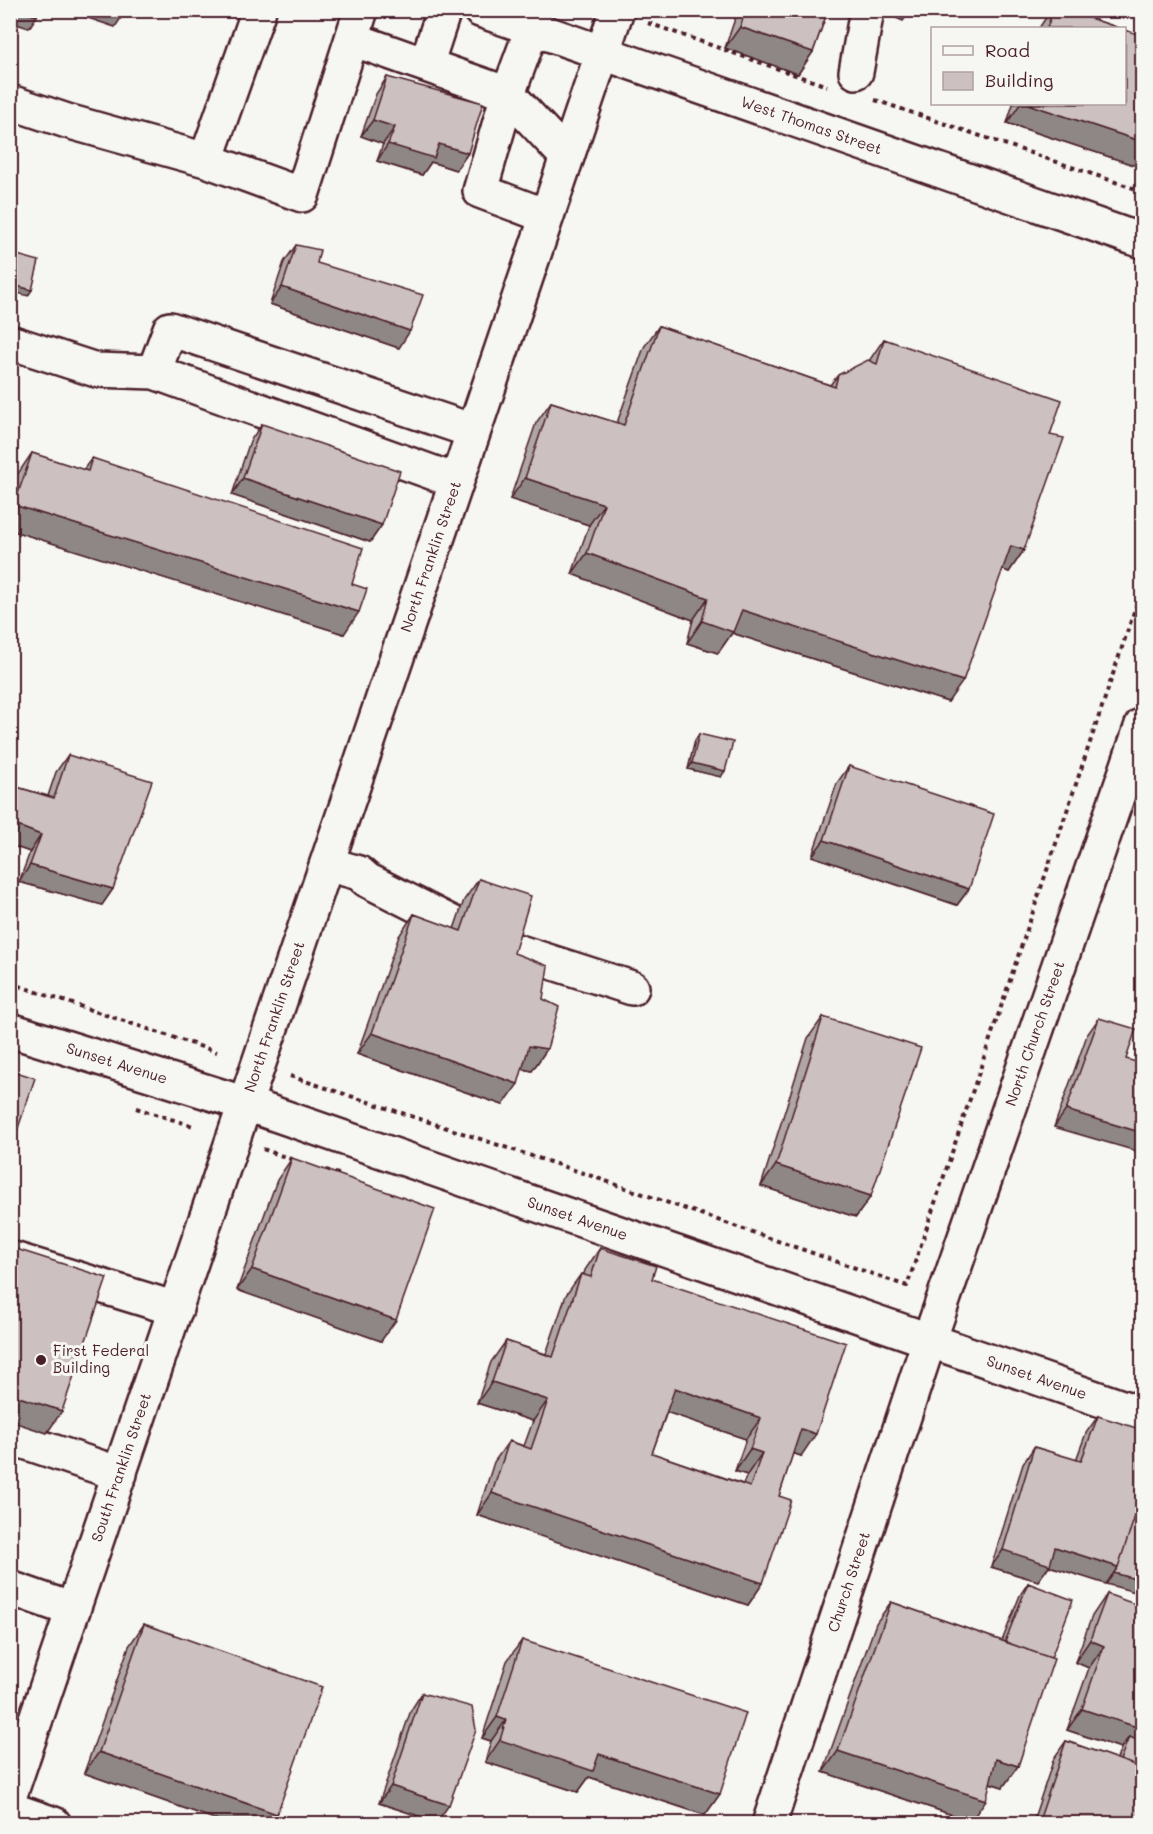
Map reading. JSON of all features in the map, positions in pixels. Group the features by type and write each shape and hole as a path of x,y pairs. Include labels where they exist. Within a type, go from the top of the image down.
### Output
{"main road":[{"path":"206,160 259,10"},
{"path":"426,65 444,10"},
{"name":"West Thomas Street","path":"480,10 1143,240"},
{"name":"North Franklin Street","path":"246,1104 617,10"},
{"path":"852,86 867,10"},
{"path":"10,102 67,121 206,160 302,195 356,25 426,65 508,94 567,157"},
{"path":"532,28 508,94 480,191 546,216"},
{"path":"154,372 170,329 473,431"},
{"path":"10,342 96,370 154,372 456,481"},
{"name":"North Church Street","path":"929,1341 1143,725"},
{"path":"327,864 359,873 367,880 456,925"},
{"path":"507,948 632,988"},
{"name":"Sunset Avenue","path":"10,1030 246,1104 1143,1414"},
{"name":"South Franklin Street","path":"10,1795 246,1104"},
{"path":"10,1258 176,1309"},
{"name":"Church Street","path":"769,1824 929,1341"},
{"path":"10,1437 120,1474"},
{"path":"10,1588 73,1610"},
{"path":"10,1809 54,1824"}],"path":[{"path":"644,30 646,22 852,86 1143,191"},
{"path":"290,1076 574,1170 907,1286 1143,588"},
{"path":"10,983 217,1052"}],"building":[{"path":"18,10 39,10 37,16"},
{"path":"108,10 125,10 123,15"},
{"path":"746,10 828,10 813,52 740,27"},
{"path":"1053,10 1066,10 1116,27 1047,27"},
{"path":"1126,30 1143,36 1143,142 1031,105 1126,105"},
{"path":"387,77 483,103 468,153 439,144 434,158 388,144 395,127 373,120"},
{"path":"296,245 320,250 317,263 423,295 410,331 282,287"},
{"path":"10,253 39,261 32,290 10,284"},
{"path":"659,326 835,387 838,375 868,360 877,364 884,339 1062,400 1050,435 1064,438 1024,550 1011,546 963,681 742,610 733,632 702,621 708,598 587,553 604,504 525,478 551,402 624,425"},
{"path":"262,424 400,471 382,525 243,478"},
{"path":"32,453 88,471 92,458 363,548 352,584 367,589 359,612 14,505"},
{"path":"699,734 733,742 725,771 692,763"},
{"path":"68,755 152,781 113,889 30,865 41,835 10,823 10,785 54,798"},
{"path":"849,766 994,814 969,889 824,840"},
{"path":"479,879 531,896 514,953 548,966 543,999 559,1007 547,1049 529,1046 518,1084 372,1033 414,914 461,931"},
{"path":"823,1017 921,1048 871,1196 776,1165"},
{"path":"1099,1018 1136,1029 1126,1059 1143,1064 1143,1133 1066,1110"},
{"path":"10,1070 35,1078 16,1134 10,1132"},
{"path":"292,1158 435,1209 396,1320 252,1269"},
{"name":"First Federal Building","path":"10,1247 107,1278 62,1411 10,1394"},
{"path":"600,1248 656,1266 652,1279 846,1343 816,1434 801,1429 779,1496 791,1500 763,1583 492,1493 509,1441 531,1449 548,1400 492,1382 506,1341 553,1357 581,1274 591,1277","holes":["675,1388 761,1418 750,1449 762,1453 750,1487 652,1453"]},
{"path":"1098,1416 1143,1430 1143,1492 1118,1567 1055,1547 1050,1565 1003,1550 1034,1447 1081,1461"},
{"path":"1143,1492 1143,1581 1114,1573"},
{"path":"1028,1583 1073,1600 1051,1658 1005,1642"},
{"path":"1107,1594 1143,1607 1143,1729 1082,1709 1104,1646 1090,1640"},
{"path":"891,1602 1054,1659 1018,1766 996,1759 986,1800 838,1751"},
{"path":"144,1624 322,1687 277,1814 99,1752"},
{"path":"522,1640 746,1713 720,1794 599,1754 593,1771 500,1740 506,1720 497,1717"},
{"path":"422,1693 472,1707 476,1730 449,1805 391,1786"},
{"path":"1129,1737 1143,1742 1143,1768 1120,1760"},
{"path":"1066,1741 1143,1768 1143,1824 1038,1824"}],"place":[{"name":"First Federal Building","path":"41,1360"}]}
